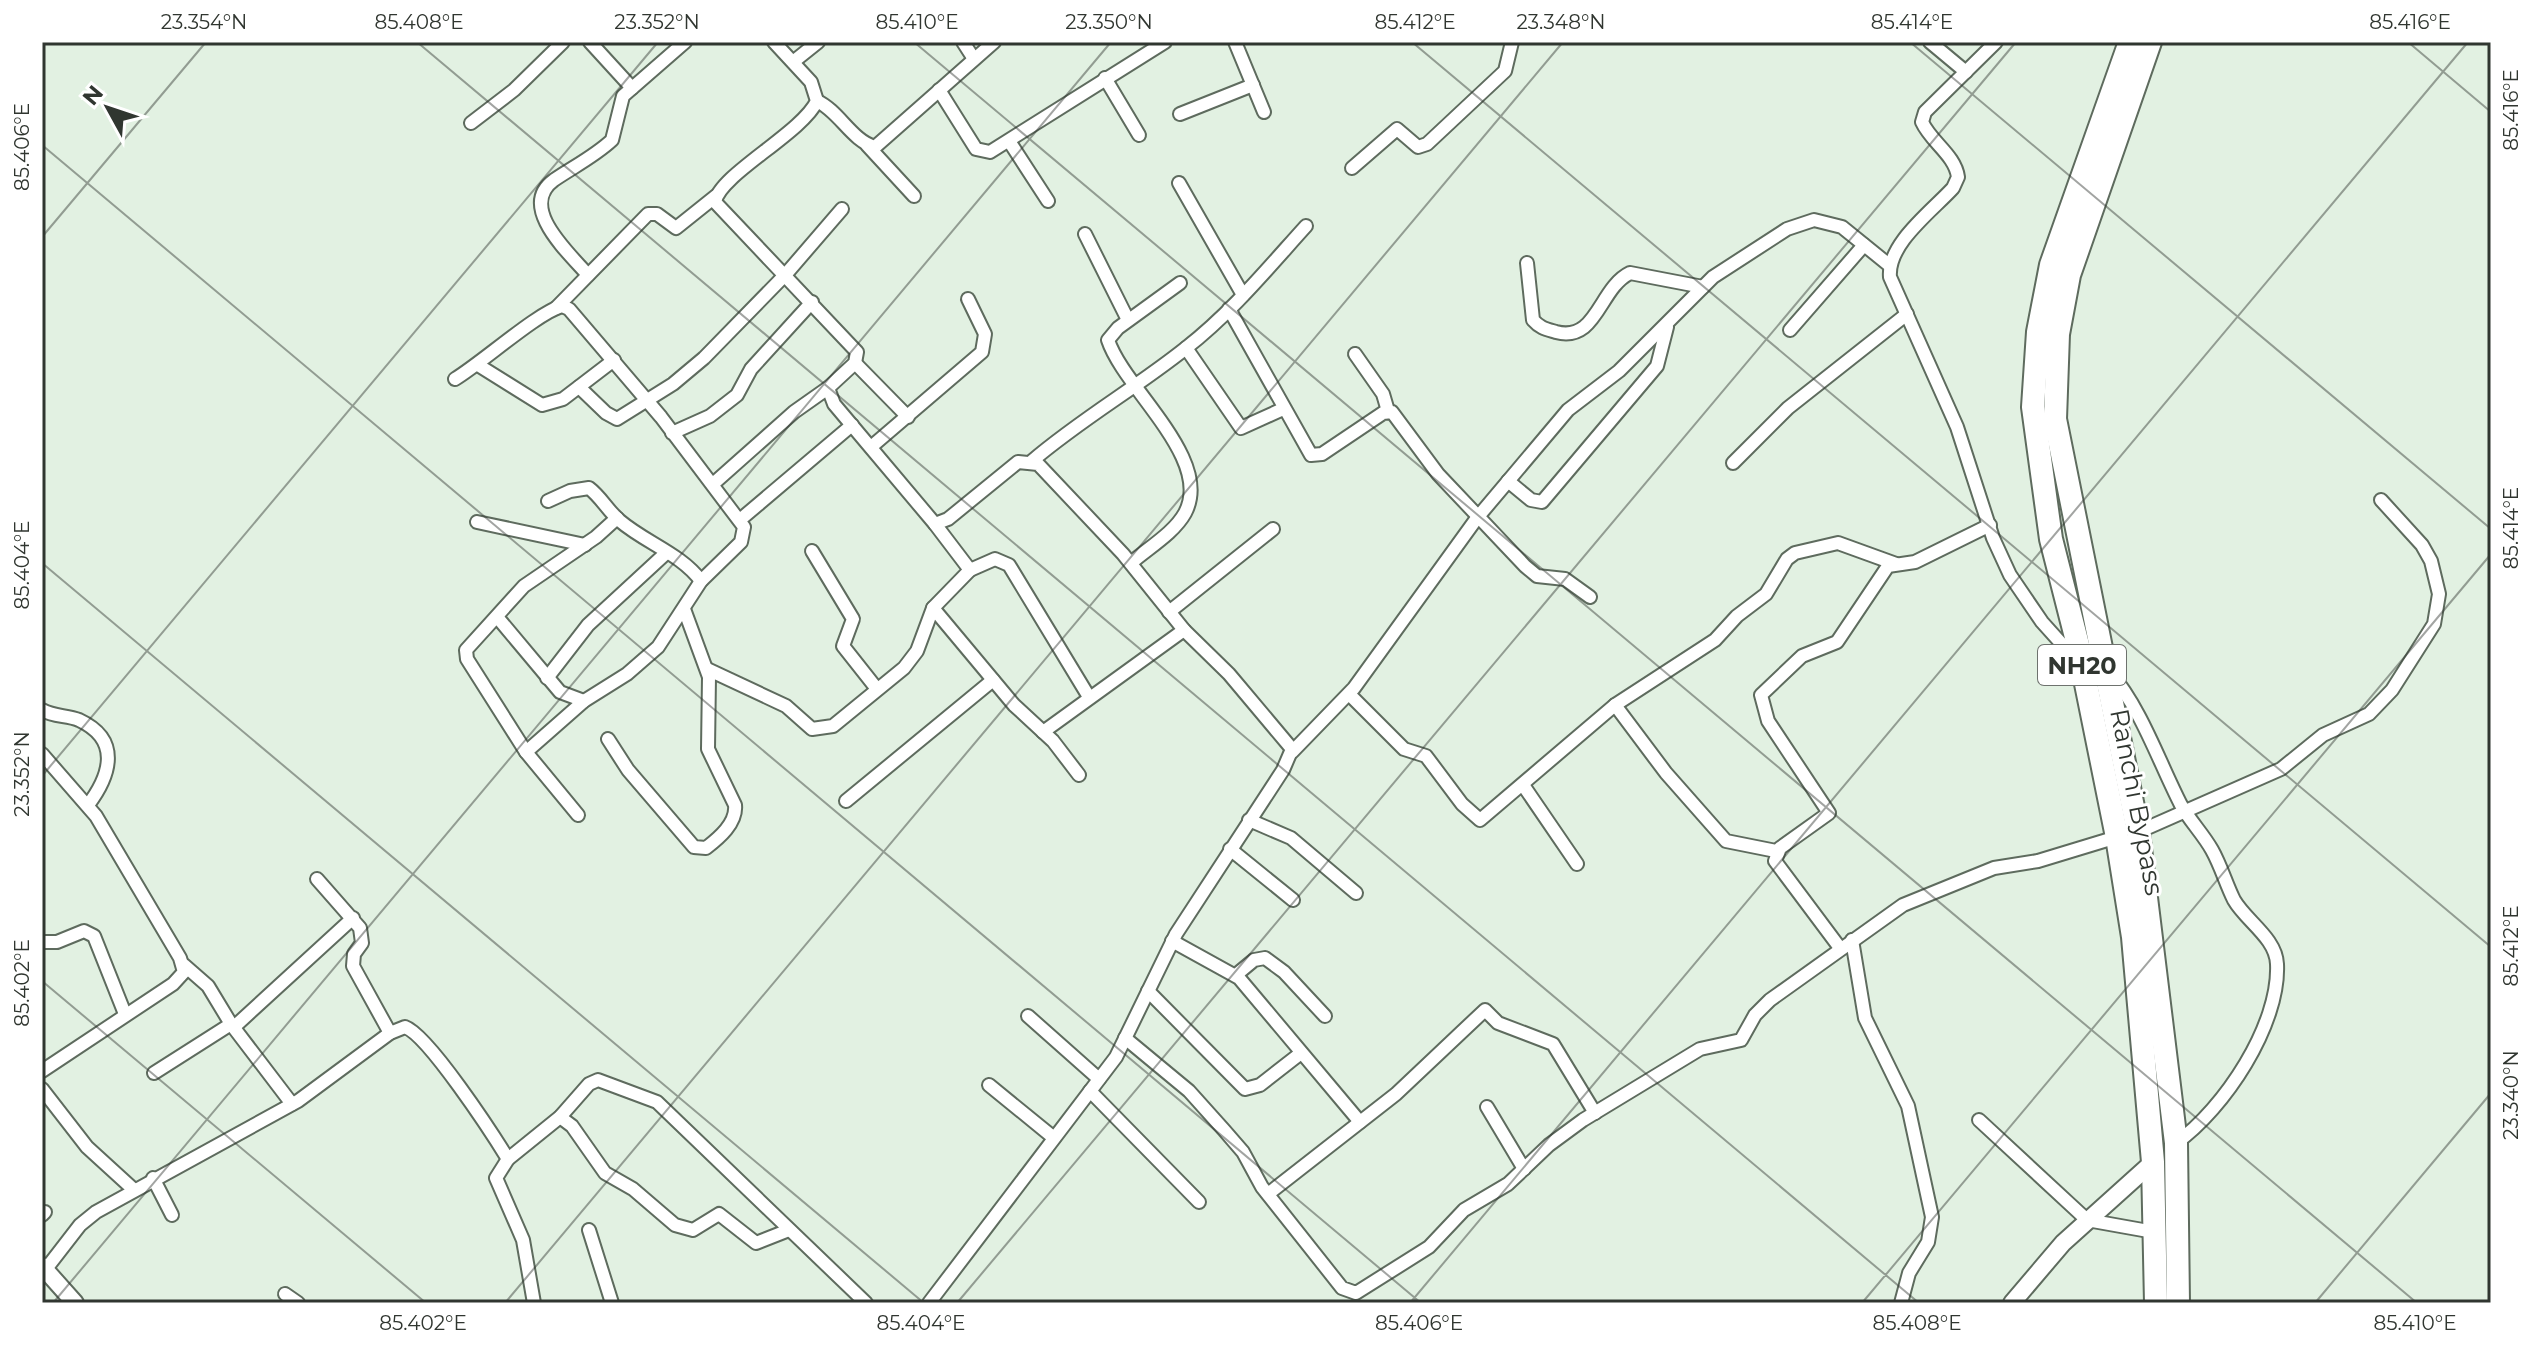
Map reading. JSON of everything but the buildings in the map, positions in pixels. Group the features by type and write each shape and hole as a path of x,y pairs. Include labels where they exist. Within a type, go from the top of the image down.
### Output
{"highway":[{"name":"Ranchi Bypass","path":"2094,667 2051,539 2033,407 2038,332 2051,265 2130,42"},
{"name":"Ranchi Bypass","path":"2150,42 2069,275 2058,334 2055,419 2094,667 2127,834 2176,1143 2178,1303"},
{"name":"Ranchi Bypass","path":"2127,834 2153,1162 2156,1303"}],"street":[{"path":"471,123 514,90 563,42"},
{"path":"588,275 549,228 543,214 542,195 552,182 612,140 616,135 619,103 685,42"},
{"path":"774,42 811,82 817,101 832,109 914,196"},
{"path":"793,62 818,42"},
{"path":"963,42 974,59"},
{"path":"867,145 881,143 994,42"},
{"path":"939,90 980,152 990,152 1165,42"},
{"path":"1235,42 1264,112"},
{"path":"1930,42 1966,72"},
{"path":"1996,42 1933,103 1922,122 1957,168 1958,177 1953,188 1896,251 1889,265 1890,277 1962,440 2010,575 2027,603 2126,693 2185,810 2212,850 2241,911 2275,949 2277,963 2268,1015 2248,1062 2194,1130 2176,1143"},
{"path":"599,45 632,88"},
{"path":"1352,168 1397,129 1418,147 1427,144 1505,71 1509,45"},
{"path":"1105,78 1139,135"},
{"path":"1180,114 1253,85"},
{"path":"455,379 556,308 648,214 657,214 676,228 793,128 817,101"},
{"path":"1009,141 1048,201"},
{"path":"1179,183 1243,295"},
{"path":"713,484 794,412 828,388 855,363 857,352 786,274 720,210 716,196"},
{"path":"579,387 617,419 692,369 786,274 842,209"},
{"path":"929,1303 1099,1079 1125,1038 1172,941 1292,752 1349,694 1426,594 1477,518 1568,410 1619,371 1667,327 1703,287 1744,255 1801,223 1830,222 1889,265"},
{"path":"935,524 948,519 1018,462 1032,461 1076,425 1186,348 1243,295 1306,226"},
{"path":"1085,234 1128,320"},
{"path":"1790,330 1864,245"},
{"path":"1527,263 1533,320 1543,328 1565,334 1575,334 1587,325 1616,284 1630,273 1703,287"},
{"path":"1131,563 1177,524 1185,513 1192,488 1185,464 1108,340 1128,320 1180,283"},
{"path":"871,447 982,352 985,334 968,299"},
{"path":"672,433 710,416 737,395 751,369 812,302"},
{"path":"526,752 584,701 649,656 701,581 744,538 741,519 646,399 575,313 562,306 556,308"},
{"path":"1229,309 1304,447 1316,456 1388,411"},
{"path":"1733,463 1781,413 1907,314"},
{"path":"1508,481 1531,500 1542,502 1657,366 1667,327"},
{"path":"1186,348 1241,428 1283,409"},
{"path":"1355,354 1383,394 1388,411 1477,518 1537,576 1565,579 1590,597"},
{"path":"478,365 515,392 542,405 563,399 614,360"},
{"path":"855,363 908,417"},
{"path":"828,388 834,404 970,570"},
{"path":"741,519 852,425"},
{"path":"1032,461 1131,563 1184,630 1289,741 1292,752"},
{"path":"548,501 570,491 589,488 617,518 665,554 685,561 701,581"},
{"path":"1342,1303 1429,1247 1464,1210 1508,1184 1566,1132 1700,1049 1741,1040 1761,1008 1903,905 1984,871 2038,861 2127,834 2281,769 2323,735 2369,714 2392,690 2434,624 2439,594 2431,561 2422,545 2381,500"},
{"path":"578,815 526,752 465,655 469,645 498,618 524,586 585,545 617,518"},
{"path":"477,522 585,545"},
{"path":"1615,705 1666,773 1726,841 1776,851 1829,813 1768,721 1761,695 1802,656 1837,642 1888,566 1915,562 1990,525"},
{"path":"1169,612 1273,529"},
{"path":"1349,694 1404,749 1426,756 1462,804 1480,820 1615,705 1715,640 1737,616 1766,594 1787,559 1795,553 1838,543 1896,564"},
{"path":"812,551 853,619 843,646 877,689"},
{"path":"547,678 588,625 665,554"},
{"path":"707,669 776,700 812,729 821,731 833,726 910,661 933,608 970,570 995,559 1009,565 1089,697"},
{"path":"933,608 1079,775"},
{"path":"608,739 628,770 694,847 706,848 725,832 736,812 731,794 708,749 710,687 707,669 684,609"},
{"path":"498,618 560,692 584,701"},
{"path":"1043,732 1184,630"},
{"path":"846,801 993,680"},
{"path":"42,710 82,722 107,750 108,776 88,805"},
{"path":"42,754 88,805 184,965 208,986 232,1026 292,1104"},
{"path":"1523,785 1577,864"},
{"path":"1249,820 1291,838 1356,893"},
{"path":"1230,849 1293,900"},
{"path":"1776,851 1775,861 1840,948"},
{"path":"317,879 353,918 363,936 353,966 390,1033"},
{"path":"154,1073 232,1026 353,918"},
{"path":"42,942 57,942 84,931 94,936 125,1014"},
{"path":"1852,940 1865,1018 1908,1106 1932,1217 1928,1242 1909,1273 1901,1303"},
{"path":"1172,941 1236,975 1360,1122"},
{"path":"1236,975 1254,960 1265,958 1284,972 1325,1016"},
{"path":"42,1071 180,978 184,965"},
{"path":"1148,991 1245,1089 1260,1085 1301,1053"},
{"path":"1268,1194 1396,1094 1485,1010 1498,1023 1553,1044 1595,1113"},
{"path":"1028,1016 1099,1079"},
{"path":"75,1303 43,1268 80,1225 133,1189 204,1155 292,1104 390,1033 405,1027 419,1035 445,1065 508,1159"},
{"path":"1125,1038 1199,1101 1243,1152 1268,1194 1342,1288 1356,1293"},
{"path":"534,1303 523,1240 496,1178 508,1159 560,1117 589,1084 598,1080 649,1098 667,1110 866,1303"},
{"path":"989,1085 1054,1138"},
{"path":"42,1089 87,1147 133,1189"},
{"path":"1090,1091 1199,1202"},
{"path":"1487,1107 1524,1169"},
{"path":"560,1117 572,1126 605,1173 633,1189 675,1225 693,1230 719,1214 756,1243 789,1230"},
{"path":"1979,1120 2087,1220 2154,1232"},
{"path":"2012,1303 2050,1257 2087,1220 2153,1162"},
{"path":"153,1178 172,1215"},
{"path":"589,1230 612,1303"},
{"path":"285,1294 298,1303"}]}
